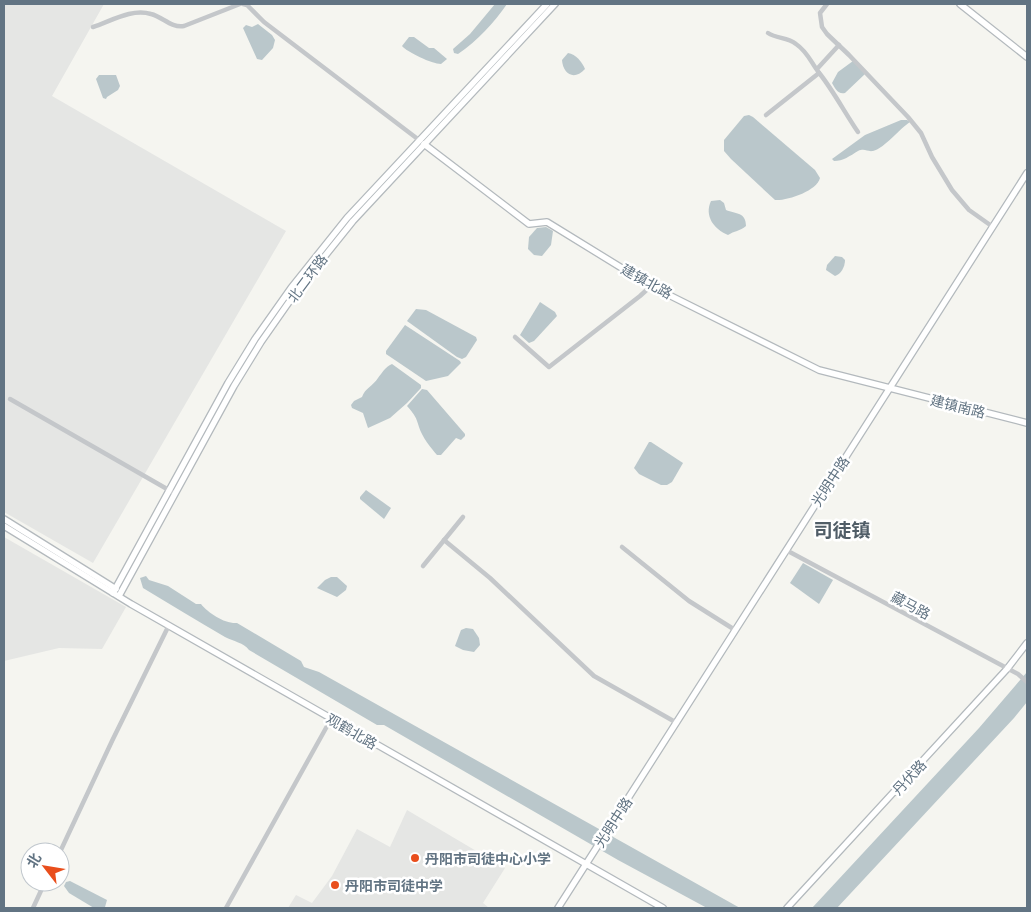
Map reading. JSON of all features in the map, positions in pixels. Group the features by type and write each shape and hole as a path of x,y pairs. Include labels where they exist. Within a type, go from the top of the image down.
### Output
{"street":[{"path":"94,28 132,13 141,12 160,17 178,27 241,4 247,5 264,22 421,142"},
{"name":"北二环路","path":"116,592 171,492 234,386 261,342 296,292 353,221 421,142 547,4"},
{"name":"北二环路","path":"421,142 555,4"},
{"path":"826,4 820,13 822,27 827,34 908,117 920,133 952,190 969,210 993,227"},
{"path":"960,4 1027,57"},
{"path":"768,33 774,37 790,40 809,55 858,132"},
{"path":"766,115 818,71 839,45"},
{"name":"建镇北路","path":"421,142 529,224 547,222 651,286 819,370 889,389"},
{"name":"光明中路","path":"558,908 1027,173"},
{"path":"515,337 550,367 651,286"},
{"name":"建镇南路","path":"889,389 1027,423"},
{"path":"10,399 171,492"},
{"path":"423,566 463,518"},
{"name":"观鹤北路","path":"4,519 169,625 664,908"},
{"name":"观鹤北路","path":"4,526 116,592"},
{"path":"444,540 490,578 594,676 677,723"},
{"path":"622,548 688,601 735,630"},
{"name":"藏马路","path":"786,550 1026,681"},
{"path":"65,842 169,625"},
{"name":"丹伏路","path":"788,908 1007,669 1027,643"},
{"path":"226,908 332,719"},
{"path":"33,908 40,892"}],"shaded area":[{"path":"4,4 104,4 52,96 286,231 93,563 4,512"},
{"path":"495,4 507,4 491,25 465,49 458,54 454,53 453,49 470,34"},
{"path":"258,24 272,35 275,40 273,48 262,60 257,59 243,28 246,25 252,27"},
{"path":"409,37 414,37 429,48 434,48 447,59 441,64 426,60 409,51 402,46"},
{"path":"568,53 576,57 582,64 585,69 581,73 573,75 564,69 562,60"},
{"path":"853,61 865,74 845,93 840,93 832,83 838,72"},
{"path":"99,75 116,75 120,86 118,90 106,99 103,98 96,79"},
{"path":"749,115 815,170 820,178 818,183 808,191 794,197 775,200 731,159 724,151 724,140 744,116"},
{"path":"901,120 910,122 878,149 873,151 860,150 840,160 834,161 832,159 865,135"},
{"path":"720,200 724,203 726,210 737,213 744,218 746,226 728,235 715,226 710,217 709,207 711,201"},
{"path":"546,227 553,231 551,245 542,256 534,255 528,249 529,237 537,228"},
{"path":"835,256 842,257 845,260 842,270 835,276 826,270 827,265"},
{"path":"540,302 555,312 557,316 534,341 529,343 520,335"},
{"path":"416,309 426,310 476,337 477,340 466,357 462,359 457,357 407,321"},
{"path":"405,325 461,363 448,376 426,381 386,354 386,351"},
{"path":"392,364 421,385 421,388 390,418 368,428 363,413 352,408 351,405 362,397 384,370"},
{"path":"422,389 427,390 465,434 461,440 456,438 441,455 437,455 427,442 420,431 415,416 407,406"},
{"path":"649,442 683,463 672,482 667,485 661,485 639,474 634,468"},
{"path":"366,490 391,508 384,519 360,499"},
{"path":"4,537 126,607 102,649 59,648 4,661"},
{"path":"803,563 833,580 819,604 790,583"},
{"path":"146,576 149,580 168,586 196,604 201,604 217,617 227,622 237,623 301,661 304,667 319,672 740,908 707,908 618,860 384,725 377,725 241,644 194,619 143,588 140,578"},
{"path":"331,577 337,577 347,586 346,590 337,597 317,588"},
{"path":"466,628 473,629 479,638 480,645 474,652 455,646 461,630"},
{"path":"1027,672 1027,702 1014,718 837,908 812,908 979,728"},
{"name":"丹阳市司徒中心小学","path":"407,810 505,868 483,903 489,908 288,908 296,895 312,903 332,876 357,829 390,847"},
{"path":"70,881 107,900 105,907 94,908 69,893"}],"place":[{"name":"丹阳市司徒中心小学","path":"415,858"},
{"name":"丹阳市司徒中学","path":"335,885"}],"district":[{"name":"司徒镇","path":"842,530"}]}
